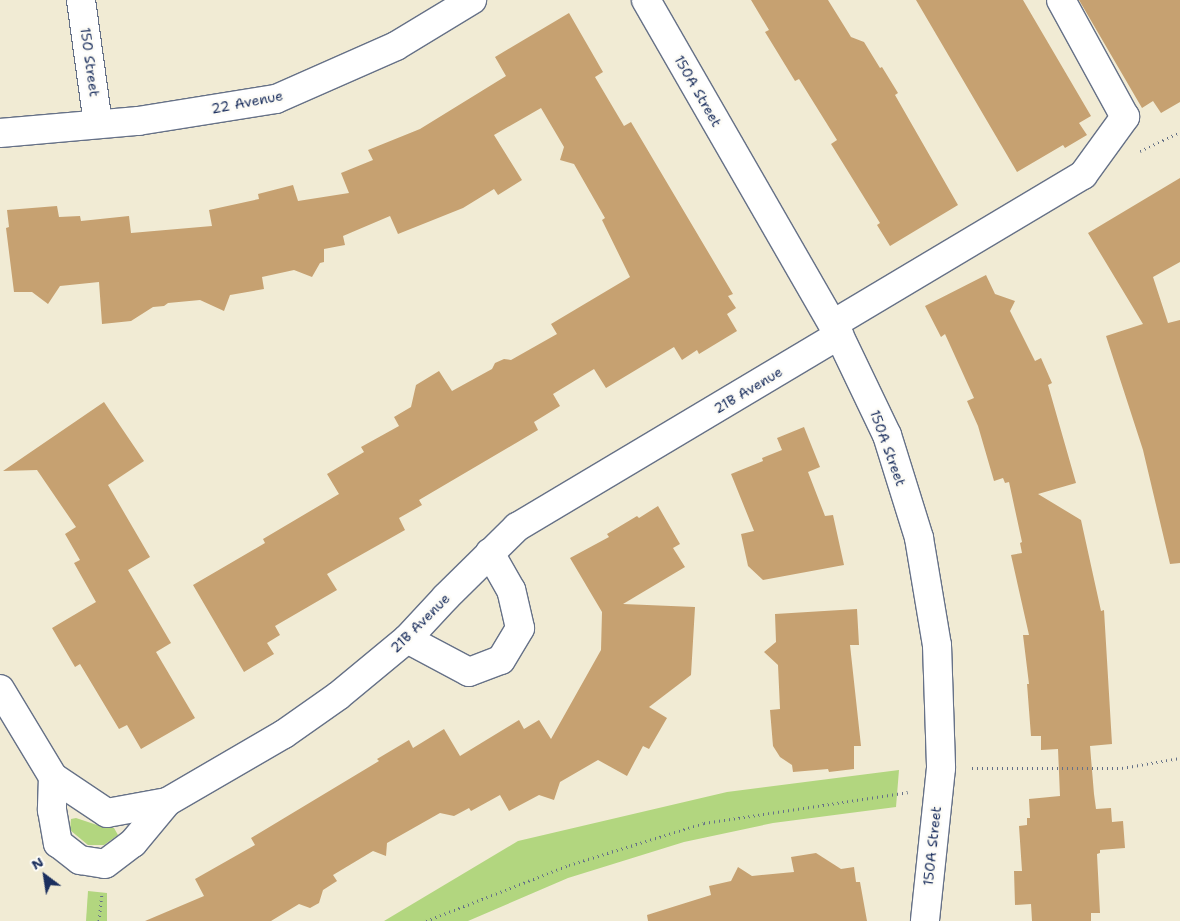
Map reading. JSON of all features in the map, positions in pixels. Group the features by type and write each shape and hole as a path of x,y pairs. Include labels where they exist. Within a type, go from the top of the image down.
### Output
{"street":[{"name":"150 Street","path":"82,0 98,124"},
{"name":"22 Avenue","path":"0,133 138,121 276,99 396,46 472,0"},
{"name":"150A Street","path":"646,0 836,330 887,435 916,529 937,645 941,768 925,921"},
{"name":"21B Avenue","path":"0,689 52,778 107,813 167,802 284,734 338,696 407,639 517,527 1083,175 1125,117 1061,0"},
{"path":"407,639 469,672 501,660 520,628 510,590 490,553"},
{"path":"52,778 52,810 58,843 80,860 105,864 133,844 167,802"}],"path":[{"path":"963,768 1122,768 1180,758"},
{"path":"426,921 569,865 704,823 916,790"},
{"path":"99,921 103,886"}],"green space":[{"path":"899,770 896,807 773,823 684,842 568,878 468,921 384,921 518,841 727,792"},
{"path":"76,818 100,826 114,828 118,835 104,845 88,845 70,830 71,819"},
{"path":"88,891 107,893 107,921 86,921"}],"building":[{"path":"751,0 828,0 851,37 864,42 880,68 882,67 898,93 895,95 958,205 890,246 877,225 880,223 831,144 837,140 799,79 795,81 765,32 769,30"},
{"path":"916,0 1023,0 1091,116 1079,123 1087,135 1065,148 1063,145 1017,172"},
{"path":"1079,0 1180,0 1180,102 1161,113 1153,101 1142,108"},
{"path":"569,13 603,72 595,77 624,126 631,122 733,294 728,296 736,308 727,314 737,331 699,354 697,350 682,360 674,347 606,388 594,369 553,394 560,406 534,422 538,430 419,500 422,505 399,518 405,530 327,574 337,590 275,626 280,635 267,643 274,654 244,672 193,585 265,543 263,539 339,494 327,474 364,452 361,447 399,426 394,417 411,407 416,385 439,371 452,391 492,369 495,363 504,359 511,360 557,334 551,324 630,277 602,220 605,218 574,164 560,160 564,147 541,108 494,135 522,180 498,195 494,189 463,208 398,234 390,216 343,236 345,245 324,249 324,262 320,263 312,277 294,270 262,277 264,289 230,295 224,311 200,300 168,303 164,306 153,307 131,321 102,324 99,282 60,286 48,304 32,292 14,292 6,228 9,227 7,210 57,206 59,217 80,216 81,221 129,216 131,233 212,226 209,210 259,199 258,194 293,185 298,201 349,193 341,173 373,160 368,150 420,129 506,76 495,57"},
{"path":"1180,178 1180,262 1153,277 1168,323 1180,320 1180,563 1170,564 1143,450 1106,336 1143,324 1088,233"},
{"path":"986,275 995,294 1015,301 1010,311 1035,361 1041,358 1052,383 1048,385 1076,483 1038,494 1081,520 1101,611 1104,610 1112,744 1090,746 1094,794 1096,809 1111,808 1112,822 1123,821 1125,848 1100,850 1100,853 1097,854 1100,913 1091,913 1091,921 1032,921 1031,904 1015,905 1014,871 1022,871 1019,826 1027,825 1027,818 1030,818 1029,799 1060,796 1058,749 1041,750 1041,736 1031,736 1027,684 1029,684 1023,635 1029,635 1011,555 1022,553 1020,543 1022,542 1009,482 1005,483 1003,478 994,481 978,426 967,401 974,398 945,334 941,337 925,306"},
{"path":"104,402 144,461 108,485 150,557 128,570 171,643 156,652 195,718 141,749 127,725 119,729 80,664 75,667 52,628 96,602 74,563 80,560 65,534 76,527 37,470 3,471"},
{"path":"804,427 820,467 808,472 825,516 833,515 844,565 763,580 748,566 741,534 754,531 731,474 763,461 762,458 782,450 777,438"},
{"path":"658,506 680,544 673,548 685,567 623,604 695,607 691,675 649,707 667,718 649,749 643,746 627,776 598,760 560,782 554,800 539,795 509,811 500,795 471,811 469,808 454,816 440,813 387,843 386,856 373,851 333,875 337,881 323,890 319,903 310,908 299,904 271,921 145,921 204,896 195,879 255,845 251,838 379,761 377,759 409,740 413,748 444,729 460,756 519,720 524,729 539,720 551,739 601,650 602,612 570,558 609,537 607,534 637,516 639,518"},
{"path":"857,609 859,645 850,645 861,746 854,746 854,769 829,772 828,769 793,772 792,765 780,757 773,746 770,710 780,709 778,665 764,652 776,642 775,614"},
{"path":"816,853 841,869 854,867 856,882 860,882 867,921 648,921 647,915 711,895 709,886 731,881 738,867 752,876 794,872 791,857"}]}
